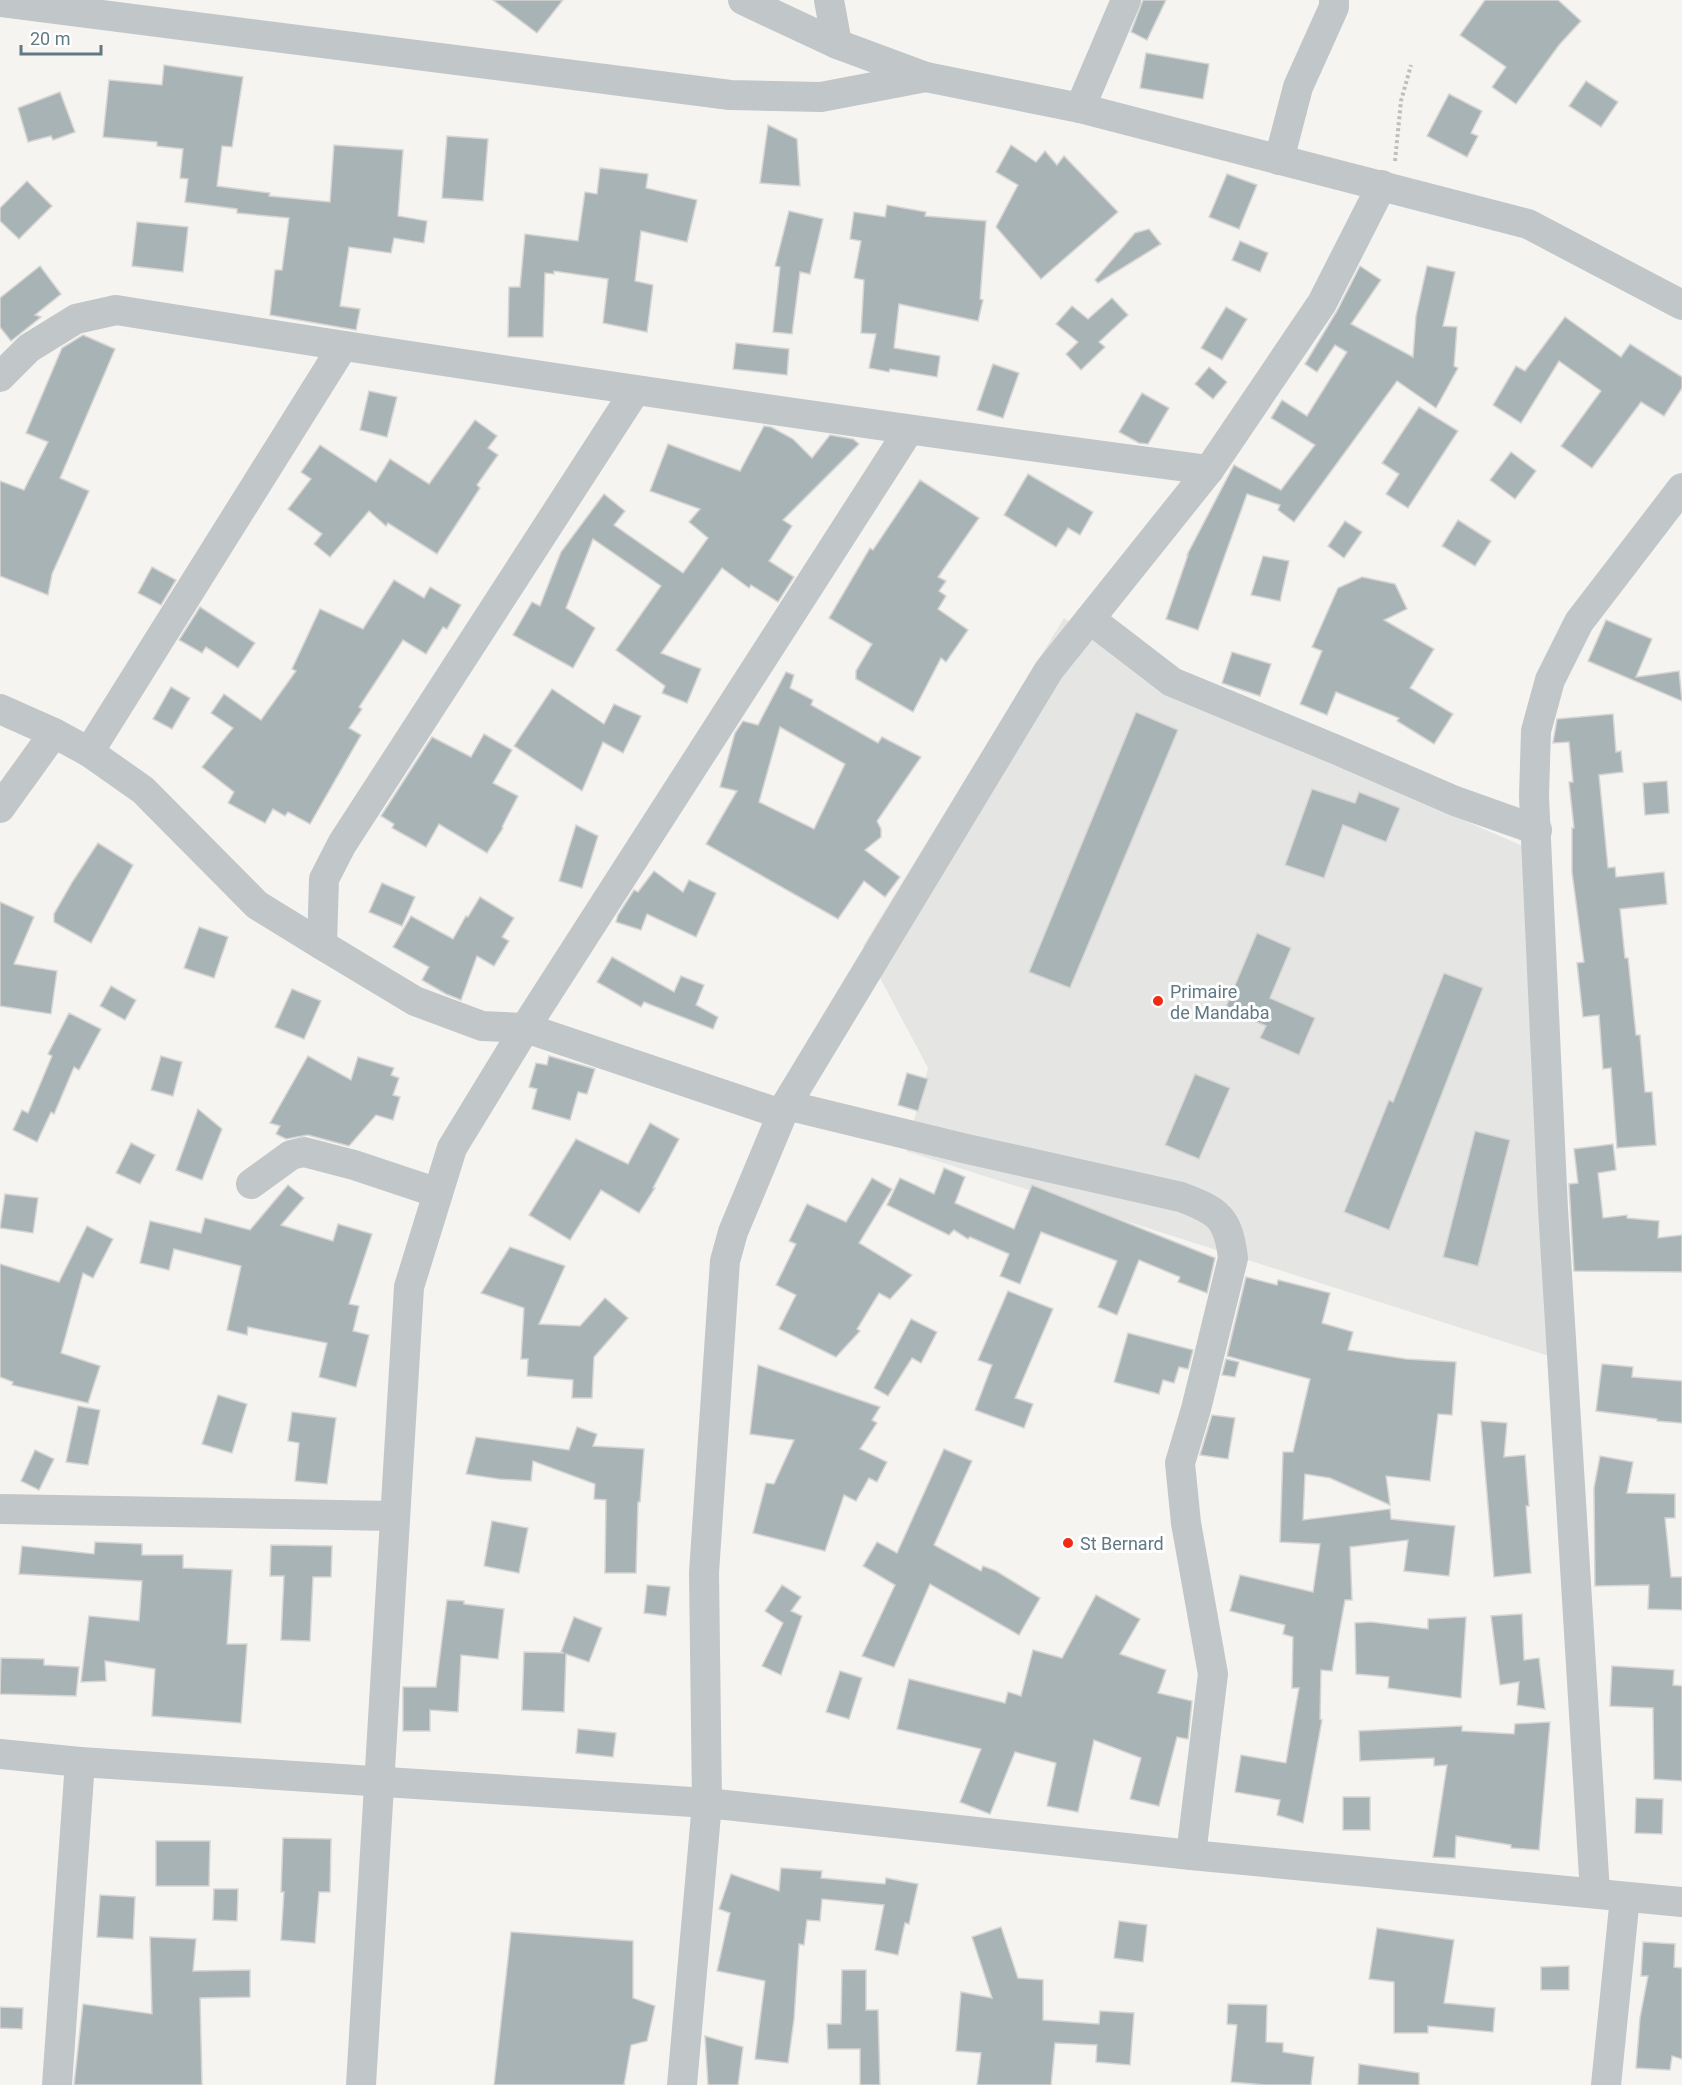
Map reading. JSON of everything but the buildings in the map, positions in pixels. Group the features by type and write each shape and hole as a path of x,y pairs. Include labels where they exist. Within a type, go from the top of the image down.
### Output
{"street":[{"path":"743,0 837,44 926,77 1080,108 1382,185 1528,225 1682,305"},
{"path":"829,0 837,44"},
{"path":"1080,108 1126,0"},
{"path":"1279,160 1298,87 1334,7 1334,0"},
{"path":"0,2 730,95 821,97 926,77"},
{"path":"682,2085 706,1803 704,1574 725,1261 733,1232 784,1109 1049,670 1209,470 1322,303 1382,185"},
{"path":"0,377 29,348 76,319 116,310 635,391 1209,470"},
{"path":"89,752 343,346"},
{"path":"322,945 324,879 342,844 635,391"},
{"path":"361,2085 410,1287 452,1148 526,1028 909,430"},
{"path":"1595,1893 1553,1209 1534,796 1536,731 1550,680 1579,622 1682,488"},
{"path":"1090,619 1172,682 1455,801 1537,830"},
{"path":"0,709 54,733 89,752 142,790 257,905 415,1001 482,1026 526,1028 784,1109 1181,1197 1207,1207 1222,1220 1231,1237 1233,1258 1196,1409 1180,1463 1186,1523 1213,1674 1191,1855"},
{"path":"0,808 54,733"},
{"path":"251,1184 291,1155 304,1152 354,1165 438,1193"},
{"path":"0,1509 395,1516"},
{"path":"0,1754 80,1762 706,1803 1191,1855 1682,1902"},
{"path":"57,2085 80,1762"},
{"path":"1605,2085 1626,1897"}],"path":[{"path":"1382,185 1395,163 1401,101 1411,65"}],"shaded area":[{"path":"1064,618 1185,698 1541,854 1555,1358 906,1151 928,1068 863,946"}],"place":[{"name":"Primaire de Mandaba","path":"1158,1001"},
{"name":"St Bernard","path":"1068,1543"}]}
